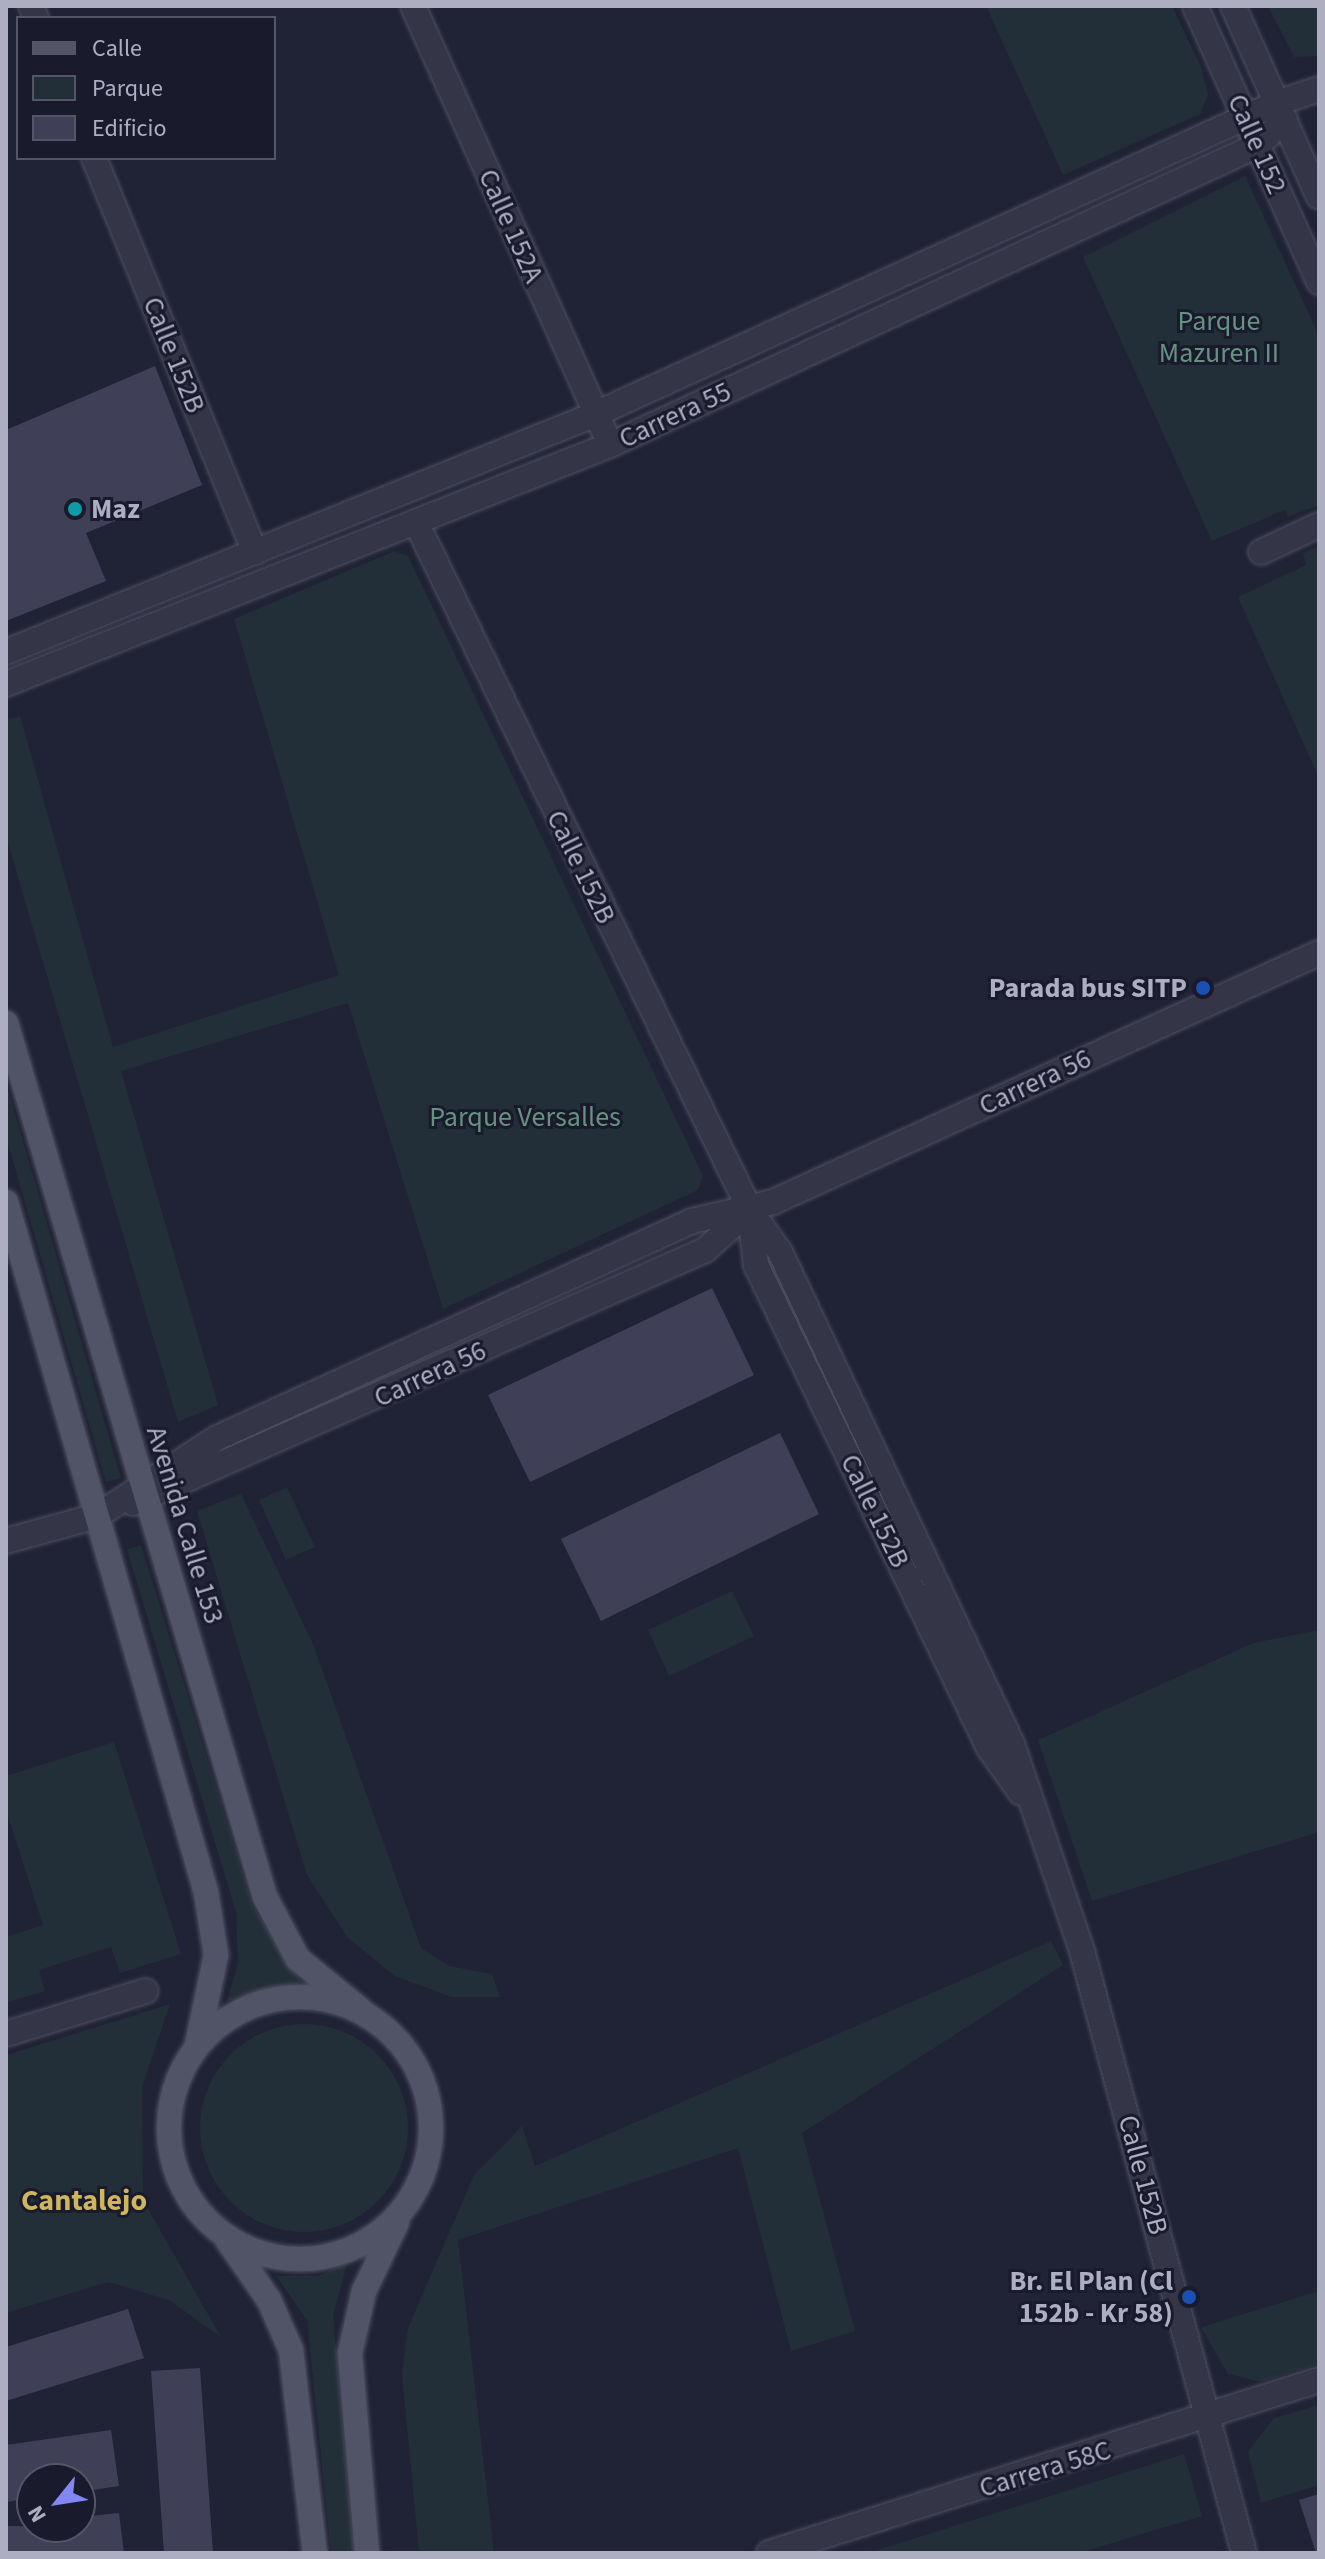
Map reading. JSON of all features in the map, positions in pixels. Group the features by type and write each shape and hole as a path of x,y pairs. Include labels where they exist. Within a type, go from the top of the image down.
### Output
{"main road":[{"name":"Avenida Calle 153","path":"6,1023 274,1921 298,1959 362,2011"},
{"path":"6,1202 215,1932 214,1981 197,2045 176,2081 170,2144 192,2203 222,2233 269,2300 291,2350 315,2553"},
{"path":"197,2045 229,2016 272,1999 318,1997 362,2011 404,2048 429,2102 429,2162 364,2291 350,2353 367,2553"},
{"path":"222,2233 274,2257 303,2260 359,2246 403,2210"}],"street":[{"name":"Calle 152A","path":"413,6 610,445"},
{"name":"Calle 152","path":"1195,6 1319,282"},
{"name":"Calle 152","path":"1233,6 1319,197"},
{"name":"Carrera 55","path":"11,682 610,445 1258,145 1281,112 1318,90"},
{"name":"Carrera 55","path":"6,653 596,414 1243,113 1281,112"},
{"name":"Calle 152B","path":"95,160 255,552"},
{"name":"Calle 152B","path":"416,522 750,1210 756,1265 989,1748 1026,1802 1082,1951 1244,2553"},
{"path":"1261,552 1319,525"},
{"path":"6,653 11,682"},
{"name":"Carrera 56","path":"6,1541 97,1516 144,1492 705,1250 750,1210 1319,953"},
{"path":"6,2034 146,1991"},
{"name":"Carrera 58C","path":"769,2553 1319,2380"}],"green space":[{"path":"986,6 1172,6 1201,67 1208,95 1200,114 1063,175"},
{"path":"1268,6 1319,6 1319,56 1294,57"},
{"name":"Parque Mazuren II","path":"1245,176 1319,336 1319,505 1288,517 1285,510 1212,541 1083,257"},
{"path":"1319,546 1319,778 1238,597 1306,565 1303,553"},
{"name":"Parque Versalles","path":"394,551 408,556 703,1176 698,1190 443,1309 348,1003 121,1071 218,1405 178,1422 6,836 6,720 20,716 113,1047 339,975 234,619"},
{"path":"6,1083 121,1478 106,1482 6,1137"},
{"path":"287,1487 315,1547 286,1560 259,1500"},
{"path":"241,1494 313,1644 421,1948 449,1966 492,1974 500,1997 451,1997 395,1976 348,1938 307,1875 197,1511"},
{"path":"141,1545 253,1907 302,1982 227,2001 238,1963 236,1912 127,1550"},
{"path":"732,1591 754,1636 669,1676 648,1630"},
{"path":"1319,1630 1319,1832 1092,1901 1038,1740 1253,1643"},
{"path":"114,1742 181,1954 120,1973 111,1947 39,1970 45,1991 8,2002 6,1937 43,1925 6,1810 6,1776"},
{"path":"1051,1941 1063,1965 802,2133 855,2331 791,2351 738,2148 458,2240 494,2553 419,2553 402,2374 408,2328 474,2175 522,2126 535,2166"},
{"path":"170,2004 142,2087 143,2200 221,2337 169,2300 108,2282 6,2313 6,2055"},
{"path":"304,2024 344,2032 377,2055 400,2088 408,2128 400,2168 377,2201 344,2224 304,2232 264,2224 231,2201 208,2168 200,2128 208,2088 231,2055 264,2032"},
{"path":"347,2263 333,2316 354,2553 331,2553 307,2320 276,2276 318,2276"},
{"path":"1319,2291 1319,2364 1262,2382 1228,2374 1201,2327"},
{"path":"1319,2405 1319,2485 1261,2503 1248,2452 1274,2418"},
{"path":"1184,2454 1202,2516 1079,2553 868,2553"}],"building":[{"name":"Maz","path":"155,366 202,485 86,533 106,581 6,621 6,430"},
{"path":"712,1288 754,1375 530,1482 488,1395"},
{"path":"780,1433 819,1514 601,1621 561,1539"},
{"path":"128,2309 144,2358 6,2401 6,2347"},
{"path":"200,2368 213,2553 164,2553 151,2371"},
{"path":"111,2430 119,2486 96,2490 96,2463 16,2463 16,2500 6,2502 6,2445"},
{"path":"1319,2494 1319,2553 1316,2553 1299,2500"},
{"path":"119,2513 124,2553 6,2553 6,2526 16,2526 16,2543 96,2543 96,2515"}],"place":[{"name":"Maz","path":"75,509"},
{"name":"Parada bus SITP","path":"1203,988"},
{"name":"Br. El Plan (Cl 152b - Kr 58)","path":"1189,2297"}],"district":[{"name":"Cantalejo","path":"84,2201"}]}
